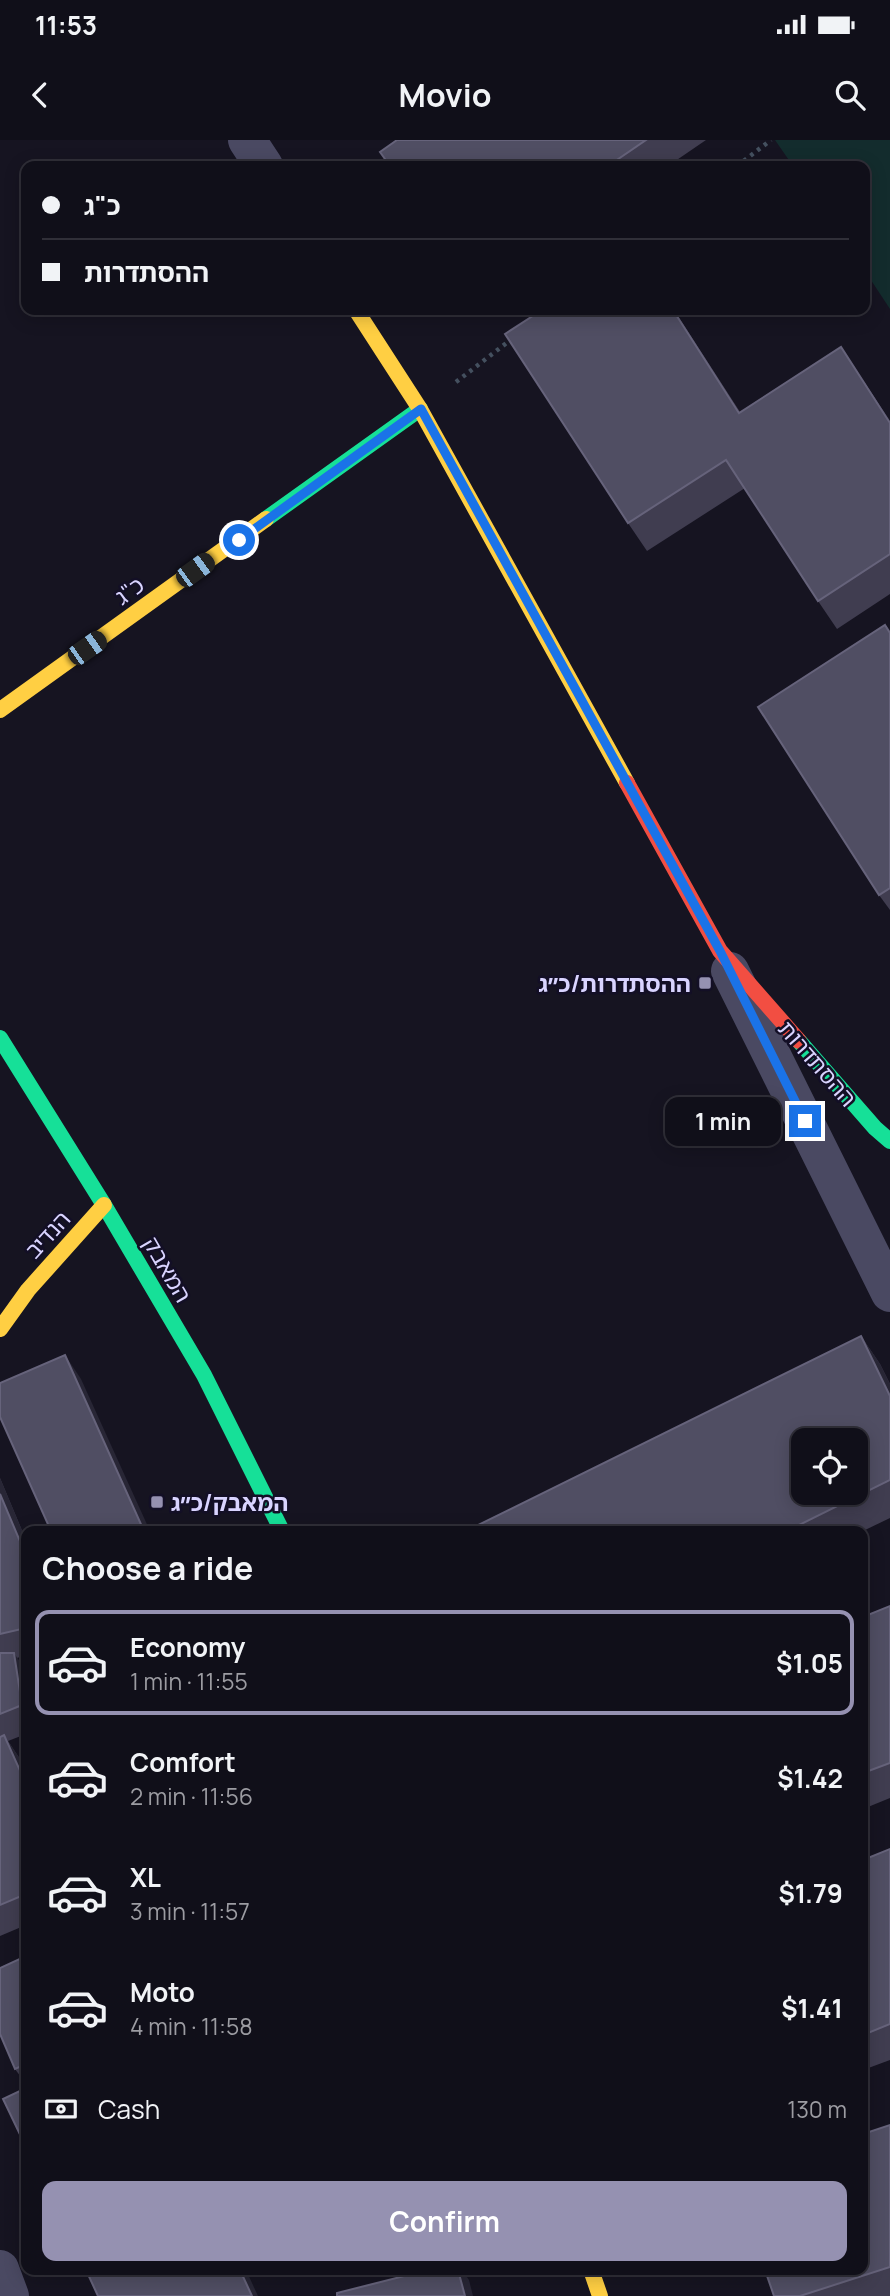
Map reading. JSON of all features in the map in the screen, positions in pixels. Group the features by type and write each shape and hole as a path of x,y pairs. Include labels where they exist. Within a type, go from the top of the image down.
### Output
{"street":[{"path":"247,140 261,161"},
{"name":"ההסתדרות","path":"359,315 421,409 720,951 890,1292"},
{"name":"כ\"ג","path":"0,710 421,409"},
{"name":"ההסתדרות","path":"720,951 874,1128 890,1141"},
{"name":"המאבק","path":"0,1038 205,1375 280,1526"},
{"name":"הנדיב","path":"0,1329 27,1290 104,1205"},
{"path":"0,2269 10,2296"},
{"path":"593,2275 600,2296"}],"path":[{"path":"744,161 771,140"},
{"path":"421,409 518,335"}],"green space":[{"path":"775,140 890,140 890,309 870,279 870,161 790,161"}],"building":[{"path":"397,140 646,140 615,161 386,161 380,152"},
{"path":"534,315 676,315 739,413 841,347 890,423 890,554 818,601 726,460 628,523 505,334"},
{"path":"885,625 890,633 890,888 879,895 758,707"},
{"path":"861,1336 890,1396 890,1480 868,1491 868,1428 791,1428 791,1505 840,1505 797,1526 476,1526"},
{"path":"65,1355 142,1526 49,1526 0,1417 0,1383"},
{"path":"0,1494 21,1544 21,1629 0,1634"},
{"path":"890,1606 890,1763 868,1771 868,1615"},
{"path":"0,1653 14,1653 21,1705 0,1714"},
{"path":"4,1735 21,1773 21,1896 0,1905 0,1737"},
{"path":"890,1849 890,2024 868,2033 868,1858"},
{"path":"21,1958 21,2066 15,2069 0,2034 0,1968"},
{"path":"21,2090 21,2137 3,2099"},
{"path":"890,2125 890,2267 868,2274 868,2132"},
{"path":"88,2275 242,2275 252,2296 98,2296"},
{"path":"408,2275 459,2275 465,2296 337,2296 337,2293"},
{"path":"767,2275 865,2275 800,2296 774,2296"}],"traffic: fast":[{"path":"266,519 420,409"},
{"path":"0,1038 104,1205 204,1375 280,1526"},
{"path":"799,1041 875,1128 890,1141"}],"traffic: slow":[{"path":"359,315 420,409 627,783"},
{"path":"0,710 266,519"},
{"path":"0,1329 28,1290 104,1205"},
{"path":"593,2275 600,2296"}],"traffic: jam":[{"path":"627,783 720,951 799,1041"}],"place":[{"name":"ההסתדרות/כ״ג","path":"705,983"},
{"name":"המאבק/כ״ג","path":"157,1502"}],"route":[{"path":"239,540 421,409 720,951 805,1121"}]}
